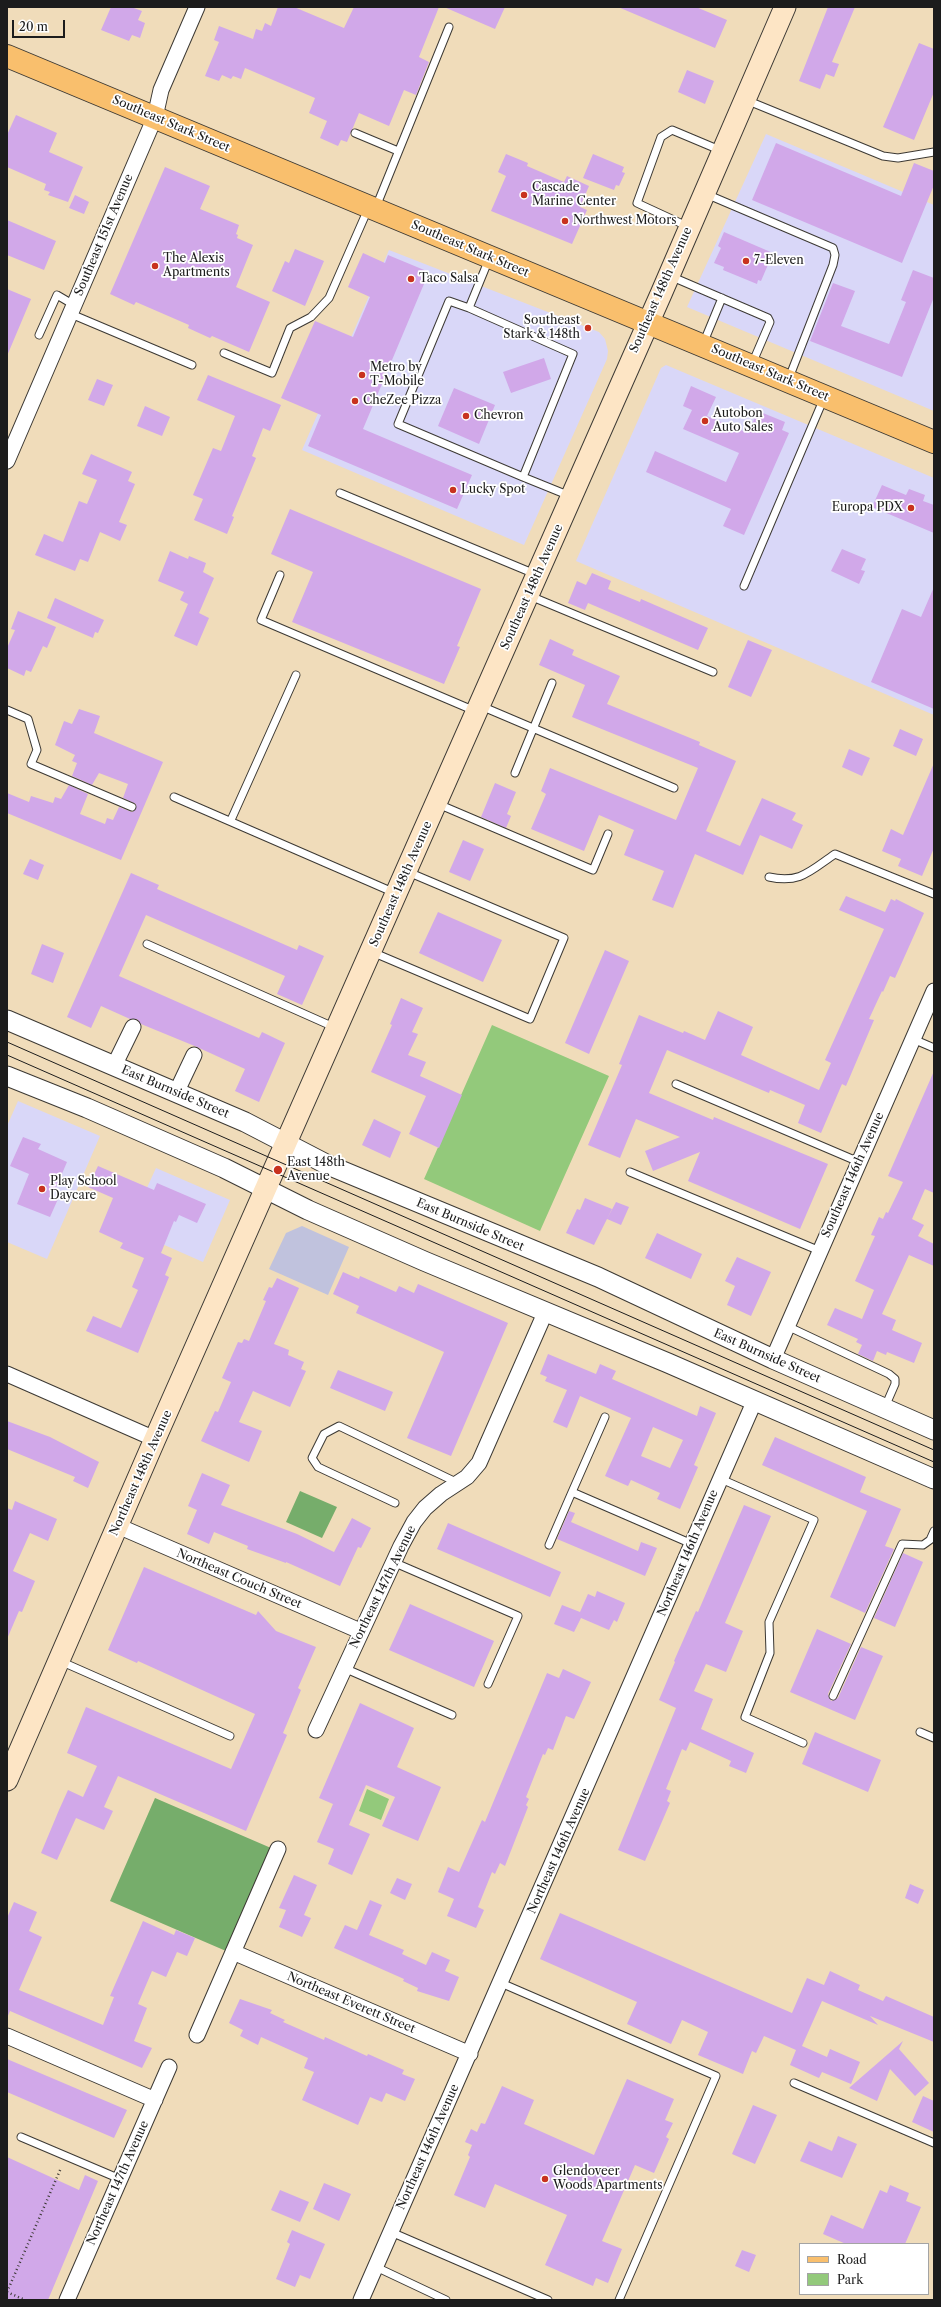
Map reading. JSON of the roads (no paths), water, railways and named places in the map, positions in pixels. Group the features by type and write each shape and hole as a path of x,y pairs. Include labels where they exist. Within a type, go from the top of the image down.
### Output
{"main road":[{"name":"Southeast 148th Avenue","path":"276,1166 479,709 785,7"},
{"name":"Southeast Stark Street","path":"8,60 155,118 934,442"},
{"name":"Northeast 148th Avenue","path":"7,1780 276,1166"}],"street":[{"name":"Southeast 151st Avenue","path":"7,462 155,118 161,90 196,7"},
{"name":"Southeast 146th Avenue","path":"772,1359 934,992"},
{"name":"East Burnside Street","path":"7,1020 244,1122 328,1165 598,1277 772,1359 934,1430"},
{"path":"114,1066 133,1027"},
{"path":"176,1093 194,1055"},
{"path":"7,1076 87,1108 224,1168 308,1210 545,1313 755,1400 934,1479"},
{"name":"Northeast 147th Avenue","path":"316,1730 360,1631 414,1522 425,1508 440,1494 467,1477 479,1463 545,1313"},
{"path":"7,1374 155,1440"},
{"name":"Northeast 146th Avenue","path":"361,2300 755,1400"},
{"name":"Northeast Couch Street","path":"118,1526 360,1631"},
{"path":"197,2035 278,1849"},
{"name":"Northeast Everett Street","path":"233,1952 470,2054"},
{"path":"7,2036 155,2100"},
{"name":"Northeast 147th Avenue","path":"67,2300 169,2067"}],"lane":[{"path":"224,353 272,373 290,328 311,317 329,298 398,151 449,27"},
{"path":"744,99 883,156 898,158 934,152"},
{"path":"689,227 637,202 661,137 672,130 722,151"},
{"path":"355,133 398,151"},
{"path":"704,194 828,244 833,248 835,255 834,265 788,381"},
{"path":"468,308 490,257"},
{"path":"668,275 768,318 770,322 751,366"},
{"path":"39,336 57,294 72,310 192,365"},
{"path":"702,345 722,298"},
{"path":"524,477 574,354 449,301 398,424 524,477 571,496"},
{"path":"744,586 824,396"},
{"path":"340,493 537,575"},
{"path":"280,575 261,620 479,709 533,729 674,788"},
{"path":"528,596 713,672"},
{"path":"231,820 296,674"},
{"path":"515,773 552,683"},
{"path":"7,710 28,719 37,750 31,764 132,807"},
{"path":"174,797 231,820 397,894"},
{"path":"437,804 593,870 608,834"},
{"path":"768,878 785,881 804,875 835,854 934,894"},
{"path":"371,952 530,1019 564,938 407,871"},
{"path":"147,944 338,1028"},
{"path":"913,1039 934,1048"},
{"path":"676,1084 859,1162"},
{"path":"630,1172 820,1251"},
{"path":"787,1326 889,1374 894,1379 895,1384 885,1408"},
{"path":"549,1545 605,1417"},
{"path":"395,1503 318,1467 312,1458 324,1434 339,1426 458,1483"},
{"path":"721,1479 814,1520 768,1622 770,1653 745,1717 803,1743"},
{"path":"572,1492 692,1544"},
{"path":"833,1696 902,1544 923,1546 930,1540 934,1531"},
{"path":"393,1562 518,1616 488,1684"},
{"path":"59,1660 230,1736"},
{"path":"344,1668 452,1715"},
{"path":"920,1732 934,1738"},
{"path":"501,1983 716,2076 619,2300"},
{"path":"794,2083 934,2143"},
{"path":"21,2137 120,2179"},
{"path":"391,2232 548,2300"},
{"path":"376,2266 446,2300"}],"tram line":[{"path":"7,1042 934,1450"},
{"path":"7,1055 934,1462"}],"place":[{"name":"Cascade Marine Center","path":"524,195"},
{"name":"Northwest Motors","path":"565,221"},
{"name":"7-Eleven","path":"746,261"},
{"name":"The Alexis Apartments","path":"155,266"},
{"name":"Taco Salsa","path":"411,279"},
{"name":"Southeast Stark & 148th","path":"588,328"},
{"name":"Metro by T-Mobile","path":"362,375"},
{"name":"CheZee Pizza","path":"355,401"},
{"name":"Chevron","path":"466,416"},
{"name":"Autobon Auto Sales","path":"705,421"},
{"name":"Lucky Spot","path":"453,490"},
{"name":"Europa PDX","path":"911,508"},
{"name":"East 148th Avenue","path":"278,1170"},
{"name":"Play School Daycare","path":"42,1189"},
{"name":"Glendoveer Woods Apartments","path":"545,2179"}]}
